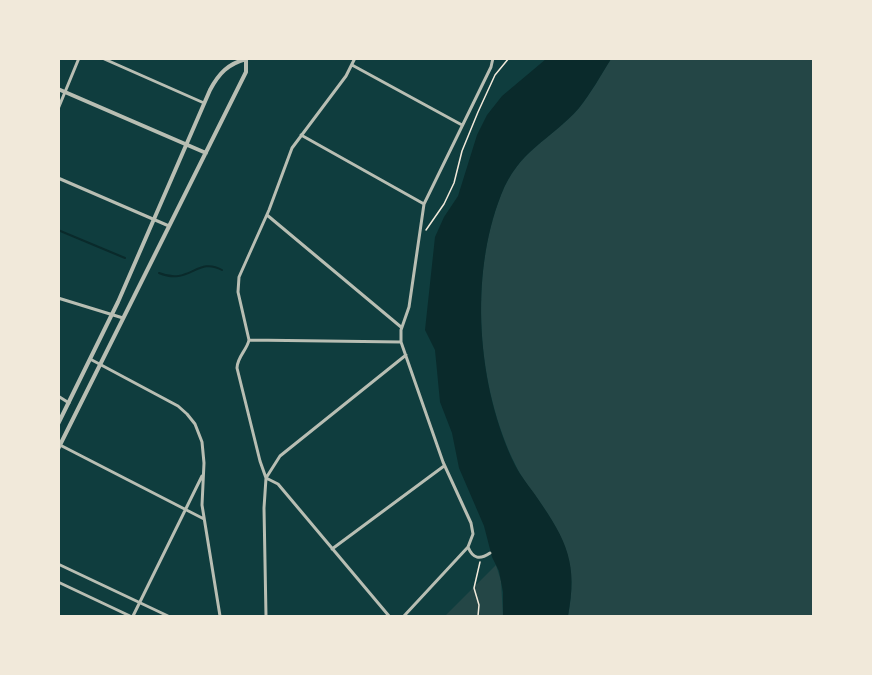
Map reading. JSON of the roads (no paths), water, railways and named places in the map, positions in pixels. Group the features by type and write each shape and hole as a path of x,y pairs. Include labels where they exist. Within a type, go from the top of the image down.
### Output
{"street":[{"path":"58,108 79,58"},
{"path":"102,58 204,103"},
{"path":"58,424 112,315 204,103 222,71 246,58 244,77 59,446 204,519"},
{"path":"355,58 342,81 288,156 267,215 237,284 249,339 246,349 238,360 237,368 260,461 267,478 278,484 388,616"},
{"path":"404,616 468,547 472,537 472,526 444,466 401,342 402,327 409,307 424,204 491,67 493,58"},
{"path":"352,65 462,125"},
{"path":"58,89 206,153"},
{"path":"301,135 424,204"},
{"path":"58,178 169,226"},
{"path":"267,215 402,327"},
{"path":"58,298 123,318"},
{"path":"249,339 401,342"},
{"path":"266,616 264,508 267,478 280,456 405,356"},
{"path":"90,359 178,406 195,424 202,442 202,505 220,616"},
{"path":"58,396 69,403"},
{"path":"332,549 444,466"},
{"path":"58,582 132,616 203,475"},
{"path":"468,547 473,556 481,558 490,553"},
{"path":"58,564 168,616"}],"waterway":[{"path":"58,230 125,258"},
{"path":"159,273 178,276 206,266 222,270"}]}
